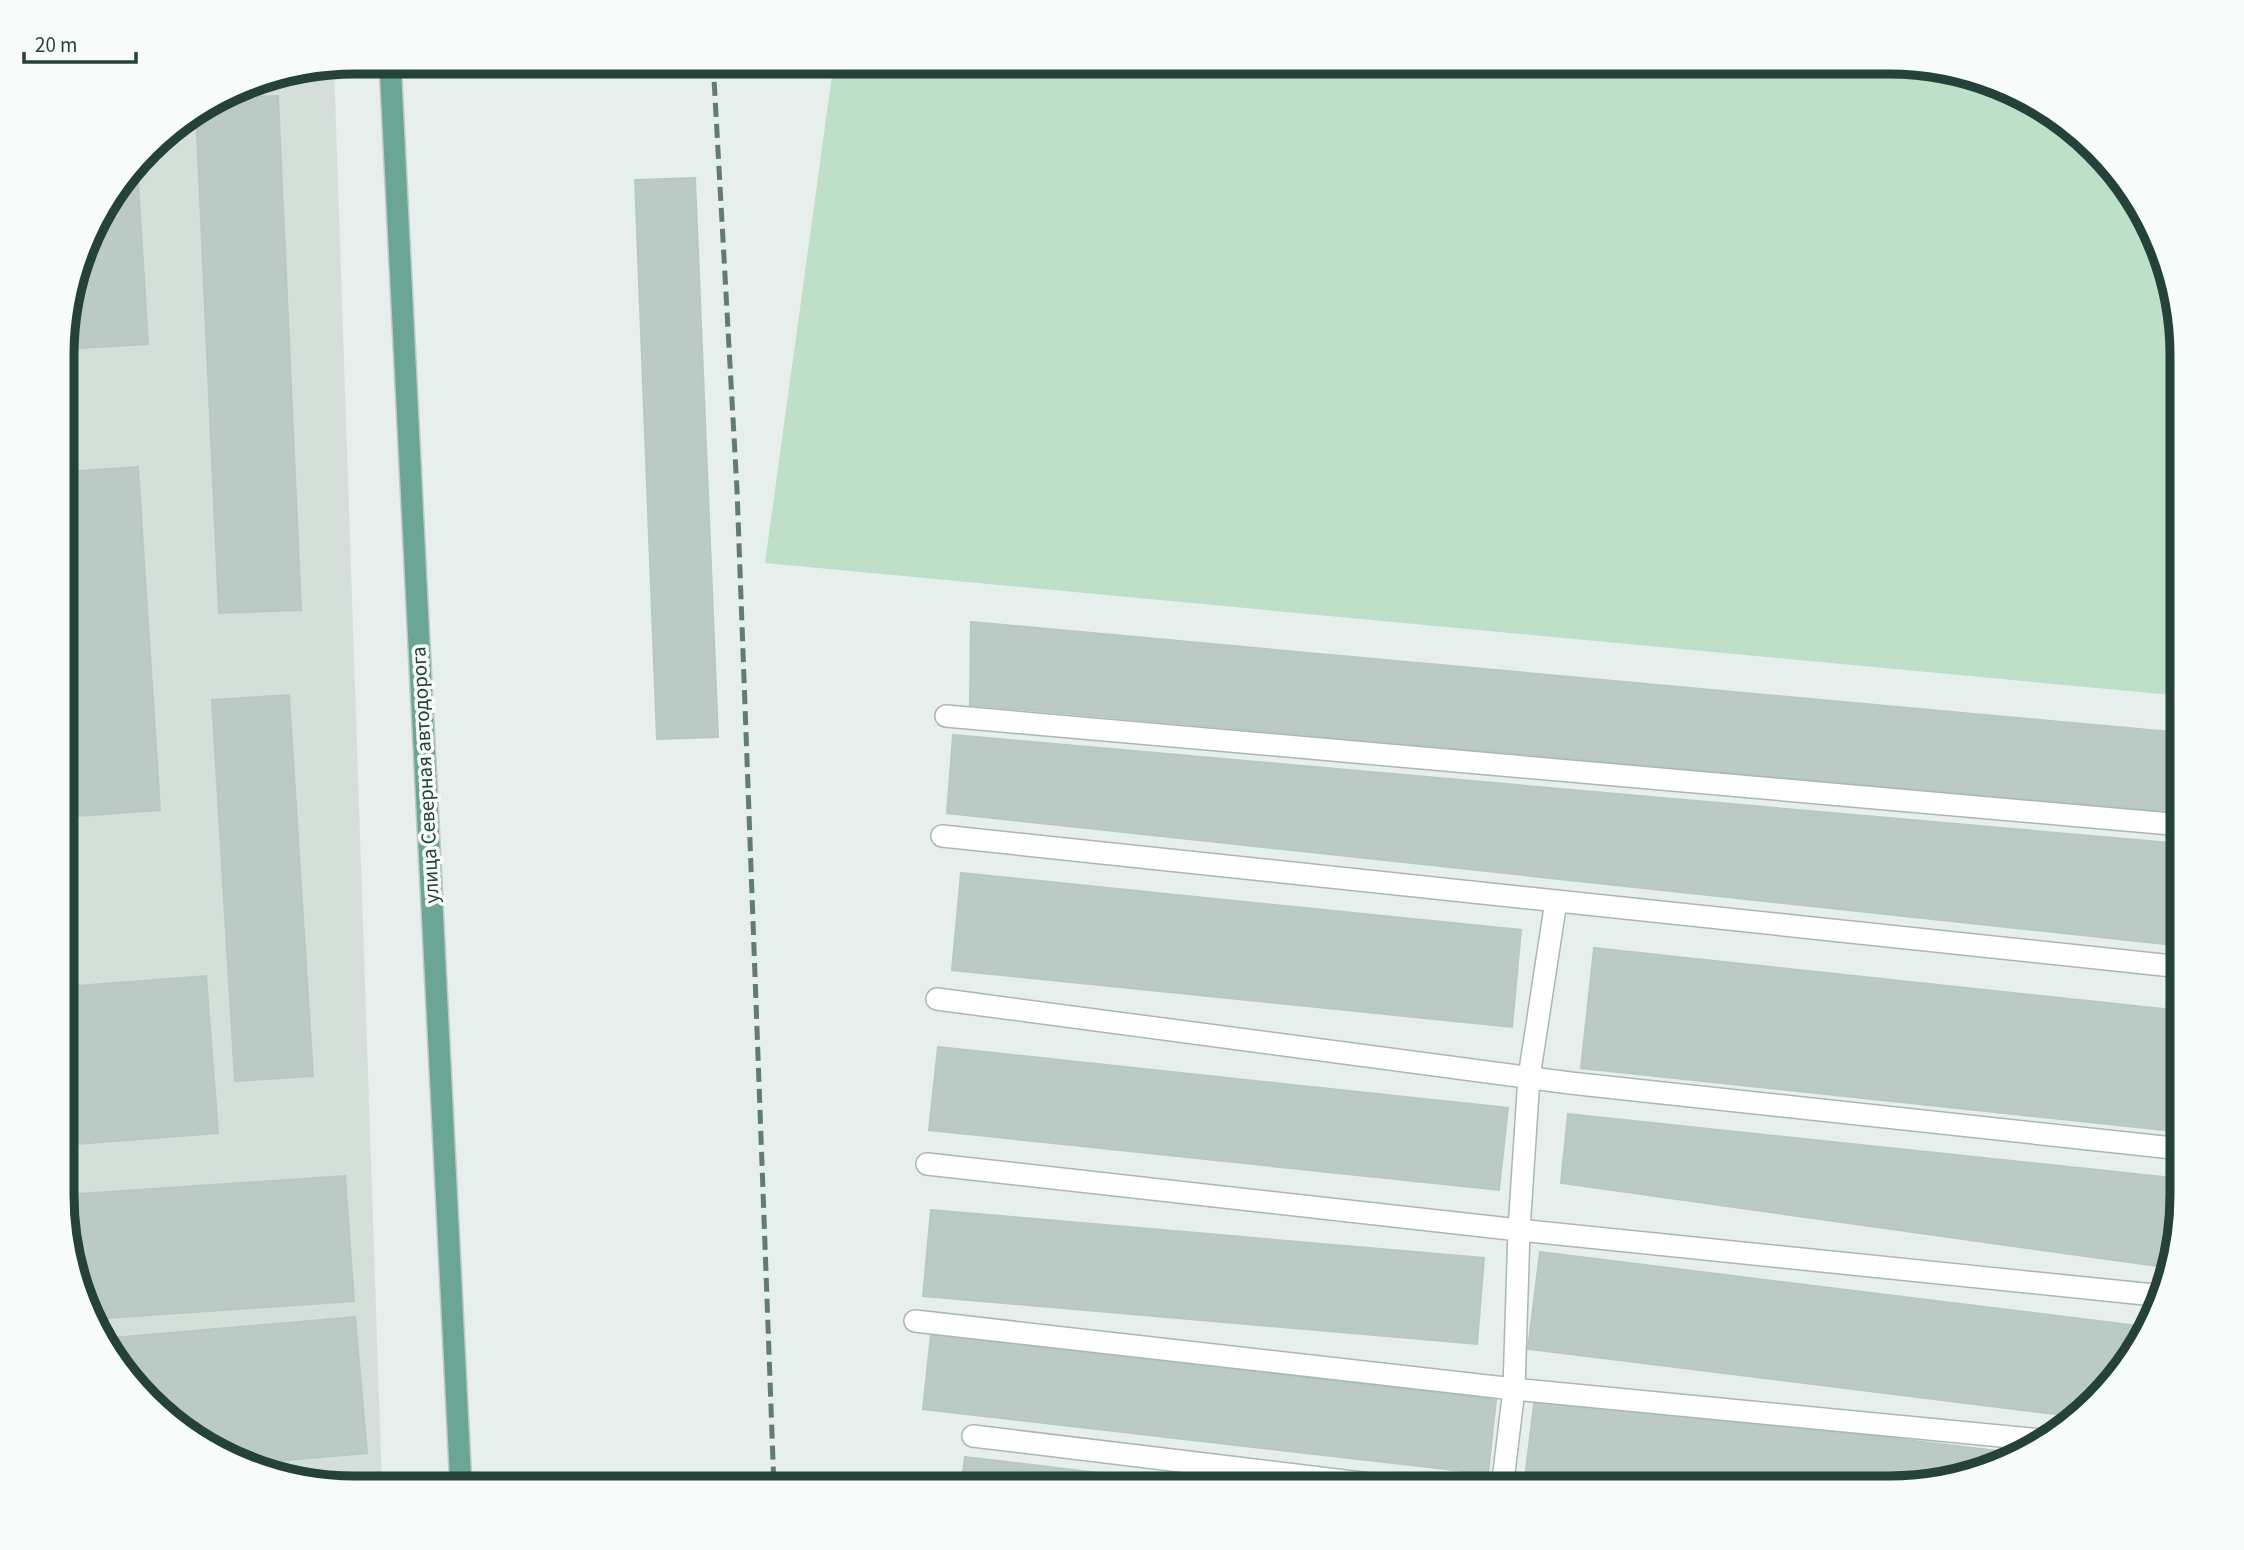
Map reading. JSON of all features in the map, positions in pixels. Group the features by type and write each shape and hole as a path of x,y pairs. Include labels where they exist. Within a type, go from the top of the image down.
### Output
{"main road":[{"name":"улица Северная автодорога","path":"391,74 460,1476"}],"lane":[{"path":"946,716 2170,824"},
{"path":"942,836 2170,966"},
{"path":"1504,1476 1514,1389 1519,1230 1529,1077 1556,901"},
{"path":"937,999 1529,1077 2170,1148"},
{"path":"928,1164 1519,1230 2152,1295"},
{"path":"915,1321 1514,1389 2030,1439"},
{"path":"973,1436 1304,1476"}],"shaded area":[{"path":"334,74 382,1476 336,1476 281,1467 230,1448 183,1419 131,1367 102,1320 83,1269 74,1214 74,336 83,281 102,230 131,183 183,131 230,102 264,88"}],"green space":[{"path":"832,74 1908,74 1945,79 1980,88 2030,111 2061,131 2101,169 2113,183 2142,230 2156,264 2165,299 2170,336 2170,695 765,563"}],"building":[{"path":"278,96 301,610 219,613 196,122 242,97"},
{"path":"138,175 148,344 74,348 76,317 88,264 102,230"},
{"path":"695,178 718,737 657,739 635,180"},
{"path":"138,467 160,810 74,816 74,471"},
{"path":"971,622 2170,732 2170,812 970,705"},
{"path":"289,695 313,1076 235,1081 212,700"},
{"path":"953,735 2170,843 2170,945 947,813"},
{"path":"961,873 1521,930 1512,1027 952,970"},
{"path":"1594,948 2170,1010 2170,1131 1581,1068"},
{"path":"206,976 218,1133 74,1144 74,986"},
{"path":"938,1047 1508,1108 1499,1190 929,1130"},
{"path":"1568,1114 2170,1178 2170,1214 2162,1267 1561,1183"},
{"path":"345,1176 354,1301 101,1318 88,1286 79,1251 74,1194"},
{"path":"931,1210 1484,1258 1477,1344 923,1296"},
{"path":"1540,1252 2139,1326 2113,1367 2065,1415 1528,1349"},
{"path":"355,1317 367,1453 264,1462 230,1448 183,1419 169,1407 131,1367 112,1338"},
{"path":"931,1334 1496,1400 1488,1474 923,1409"},
{"path":"1535,1396 2005,1452 1963,1467 1908,1476 1525,1476"},
{"path":"965,1457 1124,1476 963,1476"}],"railway":[{"path":"714,74 737,490 774,1476"}]}
